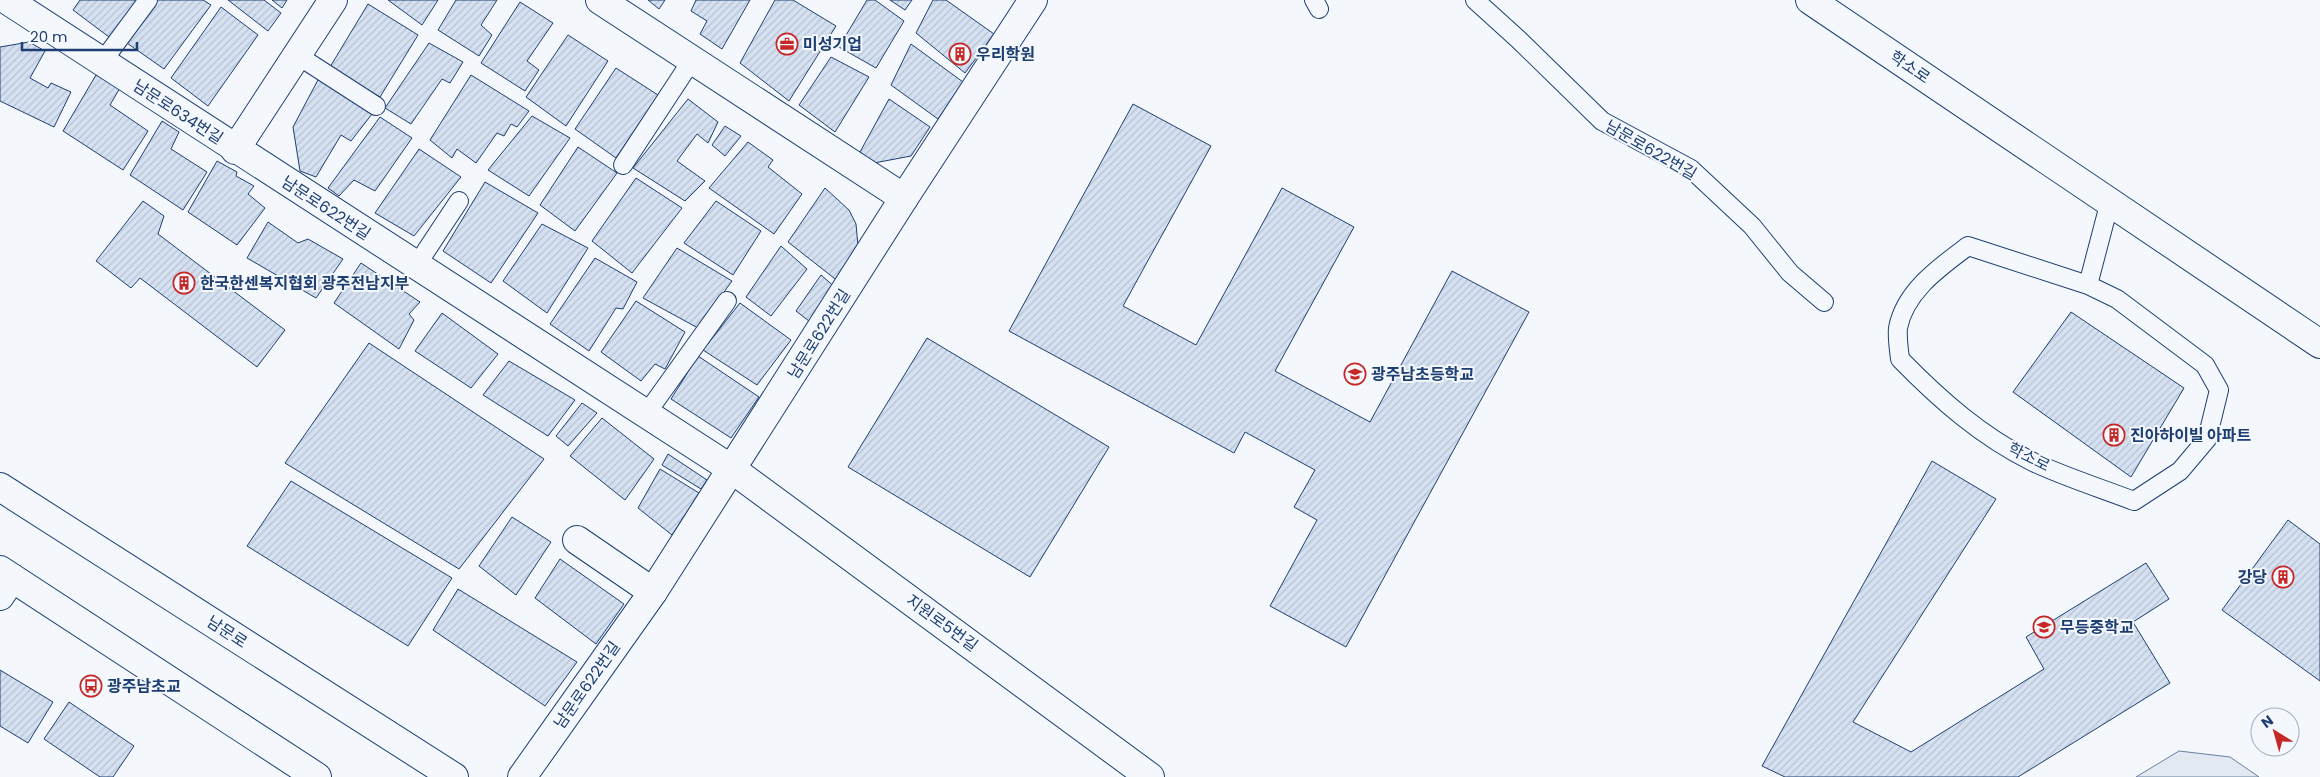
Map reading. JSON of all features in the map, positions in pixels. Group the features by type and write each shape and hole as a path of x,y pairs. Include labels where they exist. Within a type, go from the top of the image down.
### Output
{"street":[{"name":"남문로634번길","path":"7,0 235,150 333,0"},
{"path":"600,0 904,198"},
{"name":"남문로622번길","path":"522,777 653,592 733,470 904,198 1033,0"},
{"name":"학소로","path":"1810,0 2320,344"},
{"name":"남문로622번길","path":"235,150 733,470"},
{"name":"지원로5번길","path":"733,470 1150,777"},
{"name":"남문로","path":"0,487 454,777"},
{"path":"577,540 653,592"},
{"path":"4,581 317,777"}],"lane":[{"path":"102,62 148,0"},
{"name":"남문로622번길","path":"1475,0 1602,121 1691,169 1752,226 1790,273 1824,302"},
{"path":"297,55 376,106"},
{"path":"623,165 692,60"},
{"path":"416,266 459,201"},
{"path":"2088,285 2110,201"},
{"name":"학소로","path":"1968,246 2088,285 2117,300 2206,365 2219,390 2207,439 2180,471 2134,501 2034,462 1990,438 1939,399 1900,359 1898,329 1907,300 1944,264 1968,246"},
{"path":"646,414 727,301"}],"shaded area":[{"path":"2179,751 2230,757 2259,777 2136,777"}],"building":[{"path":"80,0 143,0 113,40 73,10"},
{"path":"155,0 203,0 211,5 164,69 124,41"},
{"path":"228,0 264,0 281,13 268,31"},
{"path":"272,0 287,0 282,8"},
{"path":"388,0 438,0 422,25"},
{"path":"456,0 497,0 481,25 492,35 479,56 438,30"},
{"path":"648,0 665,0 659,9"},
{"path":"696,0 750,0 722,49 700,34 707,21 691,11"},
{"name":"미성기업","path":"775,0 793,0 836,26 789,101 740,63"},
{"path":"867,0 875,0 904,21 876,68 839,47"},
{"path":"890,0 912,0 905,10"},
{"name":"우리학원","path":"933,0 946,0 994,34 965,73 916,33"},
{"path":"520,2 553,23 527,61 539,70 525,91 481,63"},
{"path":"368,4 418,35 380,97 330,67"},
{"path":"221,7 258,35 208,106 171,78"},
{"path":"568,35 608,61 566,126 526,97"},
{"path":"29,42 45,51 30,78 48,88 51,83 71,92 54,127 0,101 0,47"},
{"path":"429,43 463,62 450,83 442,79 411,124 385,108"},
{"path":"911,44 963,82 938,119 891,85"},
{"path":"831,57 869,77 835,132 799,105"},
{"path":"616,68 658,95 616,158 575,129"},
{"path":"96,75 121,86 110,105 148,131 123,170 63,131"},
{"path":"471,75 529,111 517,127 511,124 504,136 497,133 476,163 457,149 452,158 430,140"},
{"path":"319,78 372,114 351,141 341,135 316,177 300,171 293,127"},
{"path":"688,99 718,122 708,143 697,134 677,161 705,181 685,201 633,168"},
{"path":"889,99 930,127 911,156 874,163 860,152"},
{"path":"1133,104 1211,146 1123,306 1196,345 1282,188 1354,227 1275,371 1370,422 1452,271 1529,312 1346,647 1270,606 1317,520 1294,507 1315,470 1245,432 1234,453 1009,331"},
{"path":"532,116 570,138 529,196 488,170"},
{"path":"380,117 412,138 375,191 354,180 339,196 328,188"},
{"path":"162,121 179,132 171,149 207,172 183,210 130,175"},
{"path":"725,126 741,136 725,156 712,145"},
{"path":"748,142 773,160 768,167 802,194 774,234 709,188"},
{"path":"578,147 617,173 575,231 540,205"},
{"path":"419,149 461,177 414,236 375,213"},
{"path":"217,161 237,172 236,176 254,186 248,194 265,208 237,245 188,212"},
{"path":"636,178 682,208 632,273 592,241"},
{"path":"485,182 538,213 491,283 443,251"},
{"path":"825,188 849,210 856,224 858,246 839,282 788,242"},
{"name":"한국한센복지협회 광주전남지부","path":"143,201 164,216 158,234 285,330 257,367 140,278 131,288 96,261"},
{"path":"716,201 761,231 733,275 684,243"},
{"path":"268,222 298,243 308,239 343,259 316,298 247,258"},
{"path":"542,224 588,248 547,313 503,281"},
{"path":"781,246 807,269 771,316 746,297"},
{"path":"677,248 732,281 698,328 643,298"},
{"path":"595,258 637,282 623,309 616,308 589,351 550,324"},
{"path":"361,263 420,302 409,314 414,320 399,349 334,303"},
{"path":"821,275 837,289 814,325 796,311"},
{"path":"636,301 685,332 665,369 655,364 641,381 601,352"},
{"path":"740,303 791,340 757,385 703,350"},
{"name":"진아하이빌 아파트","path":"2071,312 2184,388 2131,477 2013,392"},
{"path":"442,313 498,354 471,388 415,351"},
{"path":"927,338 1109,447 1030,577 848,467"},
{"path":"369,343 544,459 459,569 285,463"},
{"path":"698,356 759,397 731,438 671,399"},
{"path":"509,361 575,400 548,436 483,395"},
{"path":"582,403 597,413 568,446 556,436"},
{"path":"602,418 654,459 625,500 570,456"},
{"path":"668,454 707,480 701,489 662,465"},
{"path":"1932,461 1996,499 1853,722 1911,752 2044,669 2026,637 2146,563 2169,599 2133,622 2170,683 2018,777 1785,777 1762,766"},
{"path":"660,469 699,493 672,535 638,508"},
{"path":"291,481 452,578 408,646 247,546"},
{"path":"512,517 551,542 516,595 479,566"},
{"name":"강당","path":"2288,520 2320,544 2320,681 2222,610"},
{"path":"560,559 624,604 596,644 535,598"},
{"path":"458,589 577,662 545,706 433,630"},
{"path":"0,670 53,702 28,743 0,726"},
{"path":"69,702 134,746 113,777 100,777 44,739"}],"place":[{"name":"미성기업","path":"787,44"},
{"name":"우리학원","path":"960,54"},
{"name":"한국한센복지협회 광주전남지부","path":"184,283"},
{"name":"광주남초등학교","path":"1355,374"},
{"name":"진아하이빌 아파트","path":"2114,435"},
{"name":"강당","path":"2283,577"},
{"name":"무등중학교","path":"2044,627"},
{"name":"광주남초교","path":"91,686"}]}
